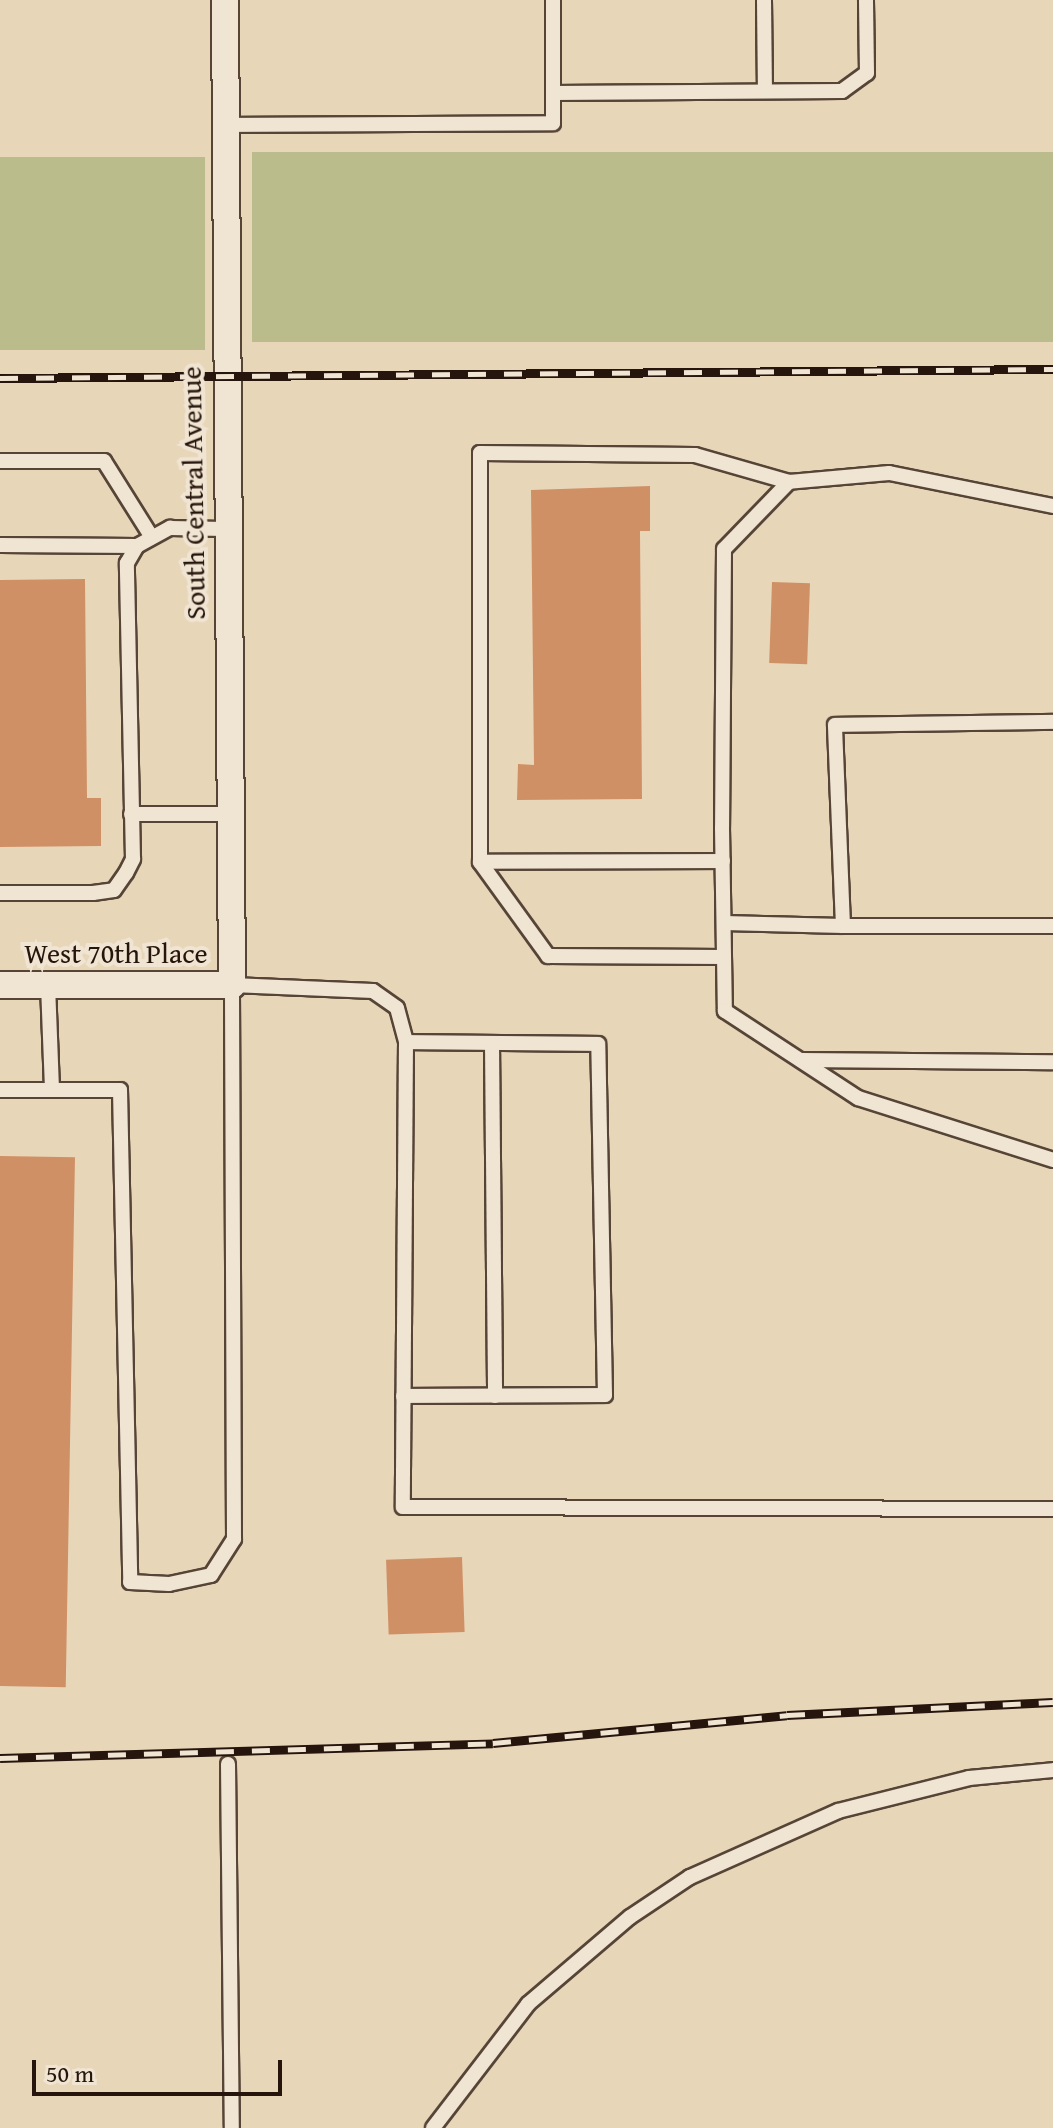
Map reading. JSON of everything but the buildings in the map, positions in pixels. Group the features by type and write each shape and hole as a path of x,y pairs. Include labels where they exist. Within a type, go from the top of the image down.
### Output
{"street":[{"name":"South Central Avenue","path":"225,0 225,529 232,985"},
{"name":"West 70th Place","path":"0,985 232,985"}],"lane":[{"path":"223,125 553,123 553,0"},
{"path":"764,0 765,91"},
{"path":"553,93 842,91 867,73 866,0"},
{"path":"724,957 548,956 480,862 480,453 695,455 789,482 889,473 1053,506"},
{"path":"0,461 104,461 151,536"},
{"path":"789,482 724,549 725,1011 858,1098 1053,1160"},
{"path":"0,893 114,890 133,859 127,563 137,546 170,528 225,529"},
{"path":"0,545 137,546"},
{"path":"843,926 835,725 1053,722"},
{"path":"131,814 228,814"},
{"path":"480,862 723,861"},
{"path":"724,923 1053,926"},
{"path":"48,985 52,1090"},
{"path":"0,1090 120,1090 130,1582 169,1584 211,1575 234,1539 232,985 373,991 397,1008 406,1042 403,1507 1053,1509"},
{"path":"403,1396 605,1395 598,1044 406,1042"},
{"path":"492,1043 495,1396"},
{"path":"801,1060 1053,1062"},
{"path":"228,1764 232,2128"},
{"path":"433,2128 528,2004 630,1917 690,1877 790,1827 864,1803 969,1778 1053,1770"}],"green space":[{"path":"252,152 1053,152 1053,342 252,342"},
{"path":"0,157 205,157 205,350 0,350"}],"railway":[{"path":"0,378 1053,369"},
{"path":"0,1758 493,1743 787,1715 1053,1702"}]}
